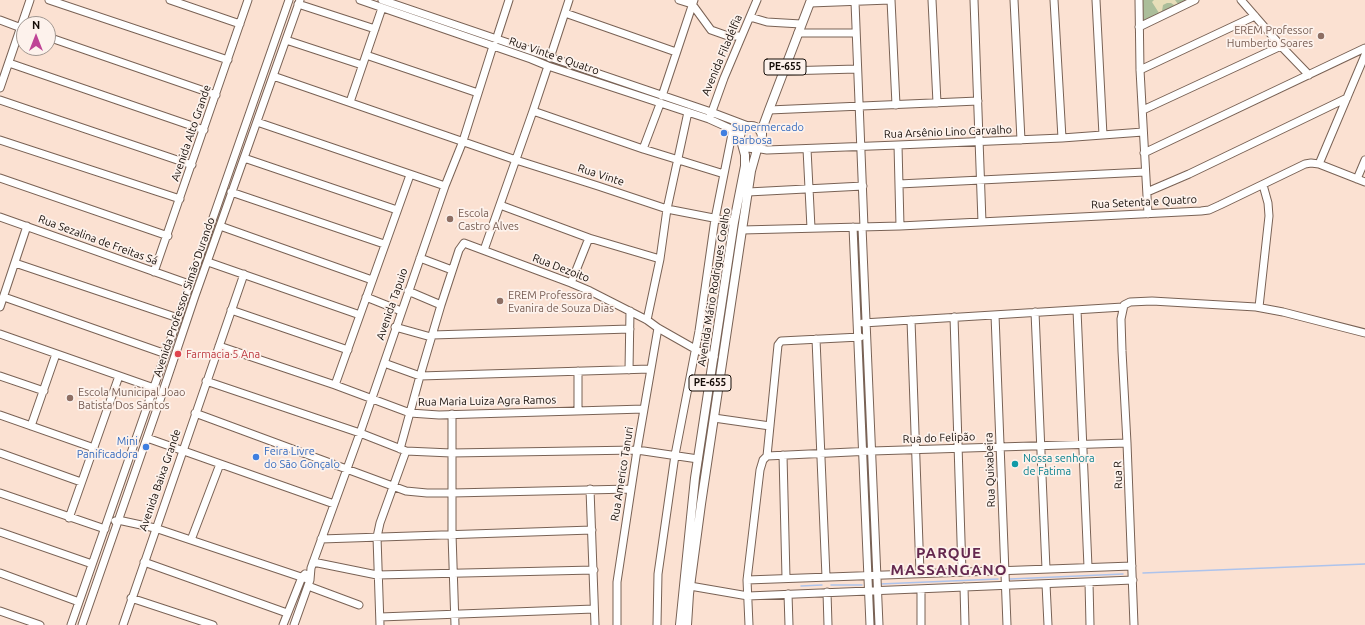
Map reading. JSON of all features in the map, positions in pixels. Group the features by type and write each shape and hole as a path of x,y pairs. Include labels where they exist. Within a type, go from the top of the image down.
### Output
{"main road":[{"name":"PE-655","path":"756,147 761,142 762,129 810,2"},
{"path":"737,131 748,126 752,126 758,129 762,136"},
{"name":"PE-655","path":"737,131 742,144"},
{"path":"742,144 746,147 756,147"},
{"name":"Avenida Mário Rodrigues Coelho","path":"680,625 698,460 734,222 745,160 745,151 742,144"},
{"name":"Avenida Mário Rodrigues Coelho","path":"687,625 690,586 714,418 756,147"}],"street":[{"path":"25,16 30,0"},
{"path":"49,0 228,60"},
{"path":"170,0 240,24"},
{"name":"Avenida Alto Grande","path":"154,272 168,236 248,0"},
{"name":"Rua Vinte e Quatro","path":"360,0 485,39"},
{"name":"Rua Vinte e Quatro","path":"382,0 485,39 548,66 710,116 748,126"},
{"name":"Avenida Tapuio","path":"294,625 309,583 312,565 360,433 395,327 445,186 463,141 509,0"},
{"path":"550,58 569,0"},
{"path":"680,0 693,2 711,30 728,36 741,36"},
{"name":"Avenida Filadélfia","path":"710,116 741,36 757,0"},
{"path":"810,2 891,0 896,105"},
{"path":"932,0 937,103"},
{"path":"974,0 982,222"},
{"path":"1014,0 1021,140"},
{"path":"1054,0 1062,138"},
{"path":"1096,0 1103,135"},
{"path":"1139,0 1140,70 1148,214"},
{"path":"1139,27 1195,0"},
{"path":"1241,0 1281,46 1309,75"},
{"name":"Avenida Professor Simão Durando","path":"71,625 173,334 286,1"},
{"path":"299,2 375,29"},
{"name":"Avenida Professor Simão Durando","path":"82,625 231,192 299,2"},
{"path":"643,150 693,2"},
{"path":"855,2 863,186 866,323 879,625"},
{"path":"350,102 382,8"},
{"path":"565,12 676,52"},
{"path":"1140,70 1255,16"},
{"path":"750,17 767,22 801,24"},
{"path":"0,20 16,26"},
{"path":"798,33 856,33"},
{"path":"56,40 216,95"},
{"path":"286,40 362,65"},
{"name":"Rua Vinte e Quatro","path":"495,43 550,58 661,100 688,112 710,116 737,131"},
{"path":"0,88 16,44"},
{"path":"1143,110 1281,46"},
{"path":"1144,153 1365,48"},
{"path":"366,55 478,93"},
{"path":"1365,55 1319,164 1365,182"},
{"path":"9,62 204,130"},
{"path":"484,250 548,66"},
{"path":"783,72 858,69"},
{"name":"Rua Vinte","path":"273,76 516,160 667,209 734,222"},
{"path":"1147,192 1189,174 1347,98"},
{"path":"0,100 192,165"},
{"path":"769,110 978,101"},
{"path":"533,111 643,150 724,174"},
{"path":"647,320 660,259 667,209 688,112"},
{"path":"257,122 445,186"},
{"path":"657,625 658,574 675,455 699,331 715,219 724,174 737,131"},
{"name":"Rua Arsênio Lino Carvalho","path":"756,147 768,150 807,149 1062,138 1143,132"},
{"path":"0,140 180,199"},
{"path":"898,145 900,226"},
{"path":"807,149 811,228"},
{"path":"244,158 397,210"},
{"path":"1357,179 1365,160"},
{"name":"Rua Setenta e Quatro","path":"742,230 854,228 1209,210 1305,164 1319,164"},
{"path":"899,184 1145,172"},
{"path":"335,385 384,244 410,175"},
{"path":"0,178 168,236"},
{"path":"1259,307 1269,216 1268,203 1263,185"},
{"path":"748,192 863,186"},
{"path":"231,192 384,244"},
{"path":"500,205 589,238 660,259"},
{"name":"Rua Sezalina de Freitas Sá","path":"0,216 189,284"},
{"path":"0,307 27,226"},
{"path":"220,226 372,280"},
{"path":"854,228 857,337 870,625"},
{"path":"571,282 589,238"},
{"name":"Rua Dezoito","path":"452,270 459,250 463,244 467,243 571,282 647,320 695,349 714,357"},
{"path":"380,625 376,537 393,487 420,376 452,270 420,258"},
{"path":"208,262 360,315"},
{"path":"15,263 178,318"},
{"name":"Avenida Baixa Grande","path":"123,625 155,528 244,274"},
{"path":"189,284 195,296"},
{"path":"408,291 441,305"},
{"path":"4,297 166,354"},
{"path":"366,297 401,311"},
{"path":"857,323 1123,307 1130,302 1152,301 1259,307 1365,333"},
{"name":"Rua R","path":"1123,307 1121,325 1134,625"},
{"path":"231,310 348,350"},
{"path":"1077,310 1088,567"},
{"path":"629,370 630,311"},
{"path":"1035,312 1046,569"},
{"name":"Rua Quixabeira","path":"995,315 1007,625"},
{"path":"954,317 962,572"},
{"path":"911,320 920,573"},
{"path":"395,327 431,336 630,329"},
{"name":"Rua Americo Tanuri","path":"617,625 617,582 650,369 658,328"},
{"path":"0,334 154,388"},
{"path":"173,334 182,337"},
{"path":"749,625 747,580 760,470 763,460 768,456 778,345 780,341 785,340 867,337"},
{"path":"816,339 826,577"},
{"name":"Rua Maria Luiza Agra Ramos","path":"219,346 335,385 410,413 434,415 644,409"},
{"path":"31,426 56,354"},
{"path":"384,363 420,376 650,369"},
{"path":"578,371 578,410"},
{"path":"0,376 44,391"},
{"path":"69,518 119,376"},
{"path":"206,381 360,433 403,450 451,454 637,450 675,455 698,460"},
{"path":"195,413 406,491 419,493 452,493 631,489"},
{"path":"452,414 452,534 455,625"},
{"path":"0,415 94,448"},
{"path":"714,418 770,426"},
{"path":"147,438 334,504"},
{"name":"Rua do Felipão","path":"768,456 872,451 1127,443"},
{"path":"134,446 142,450"},
{"path":"0,453 81,482"},
{"path":"783,455 786,578"},
{"path":"191,540 220,464"},
{"path":"590,489 595,625"},
{"path":"0,493 69,518 106,526 118,520 155,528 302,577 309,583 359,605"},
{"path":"321,539 592,530"},
{"path":"0,532 92,564"},
{"path":"144,562 287,613"},
{"path":"312,565 377,575 594,570"},
{"name":"Avenida Tapuio","path":"283,625 302,577 312,565"},
{"path":"747,580 1132,566"},
{"path":"0,574 79,602"},
{"path":"690,586 748,596 1133,580"},
{"path":"1089,582 1090,625"},
{"path":"85,584 96,587"},
{"path":"1046,584 1048,625"},
{"path":"964,587 965,625"},
{"path":"921,589 921,625"},
{"path":"827,592 828,625"},
{"path":"788,594 789,625"},
{"path":"132,598 213,625"},
{"path":"380,617 594,609"},
{"path":"0,611 40,625"}],"green space":[{"path":"1142,0 1191,0 1145,22 1143,21"}],"sand":[{"path":"1154,0 1175,0 1178,4 1174,5 1167,3 1163,5 1162,11 1159,13 1152,2"}],"waterway":[{"path":"1143,573 1365,564"},
{"path":"1010,579 1123,574"},
{"path":"880,584 998,579"},
{"path":"801,586 822,585"},
{"path":"831,585 862,585"}],"place":[{"name":"EREM Professor Humberto Soares","path":"1321,36"},
{"name":"Supermercado Barbosa","path":"724,133"},
{"name":"Escola Castro Alves","path":"450,219"},
{"name":"EREM Professora Evanira de Souza Dias","path":"500,301"},
{"name":"Farmacia 5 Ana","path":"178,354"},
{"name":"Escola Municipal Joao Batista Dos Santos","path":"70,398"},
{"name":"Mini Panificadora","path":"146,447"},
{"name":"Feira Livre do São Gonçalo","path":"256,457"},
{"name":"Nossa senhora de Fatima","path":"1015,464"}],"district":[{"name":"PARQUE MASSANGANO","path":"949,562"}]}
